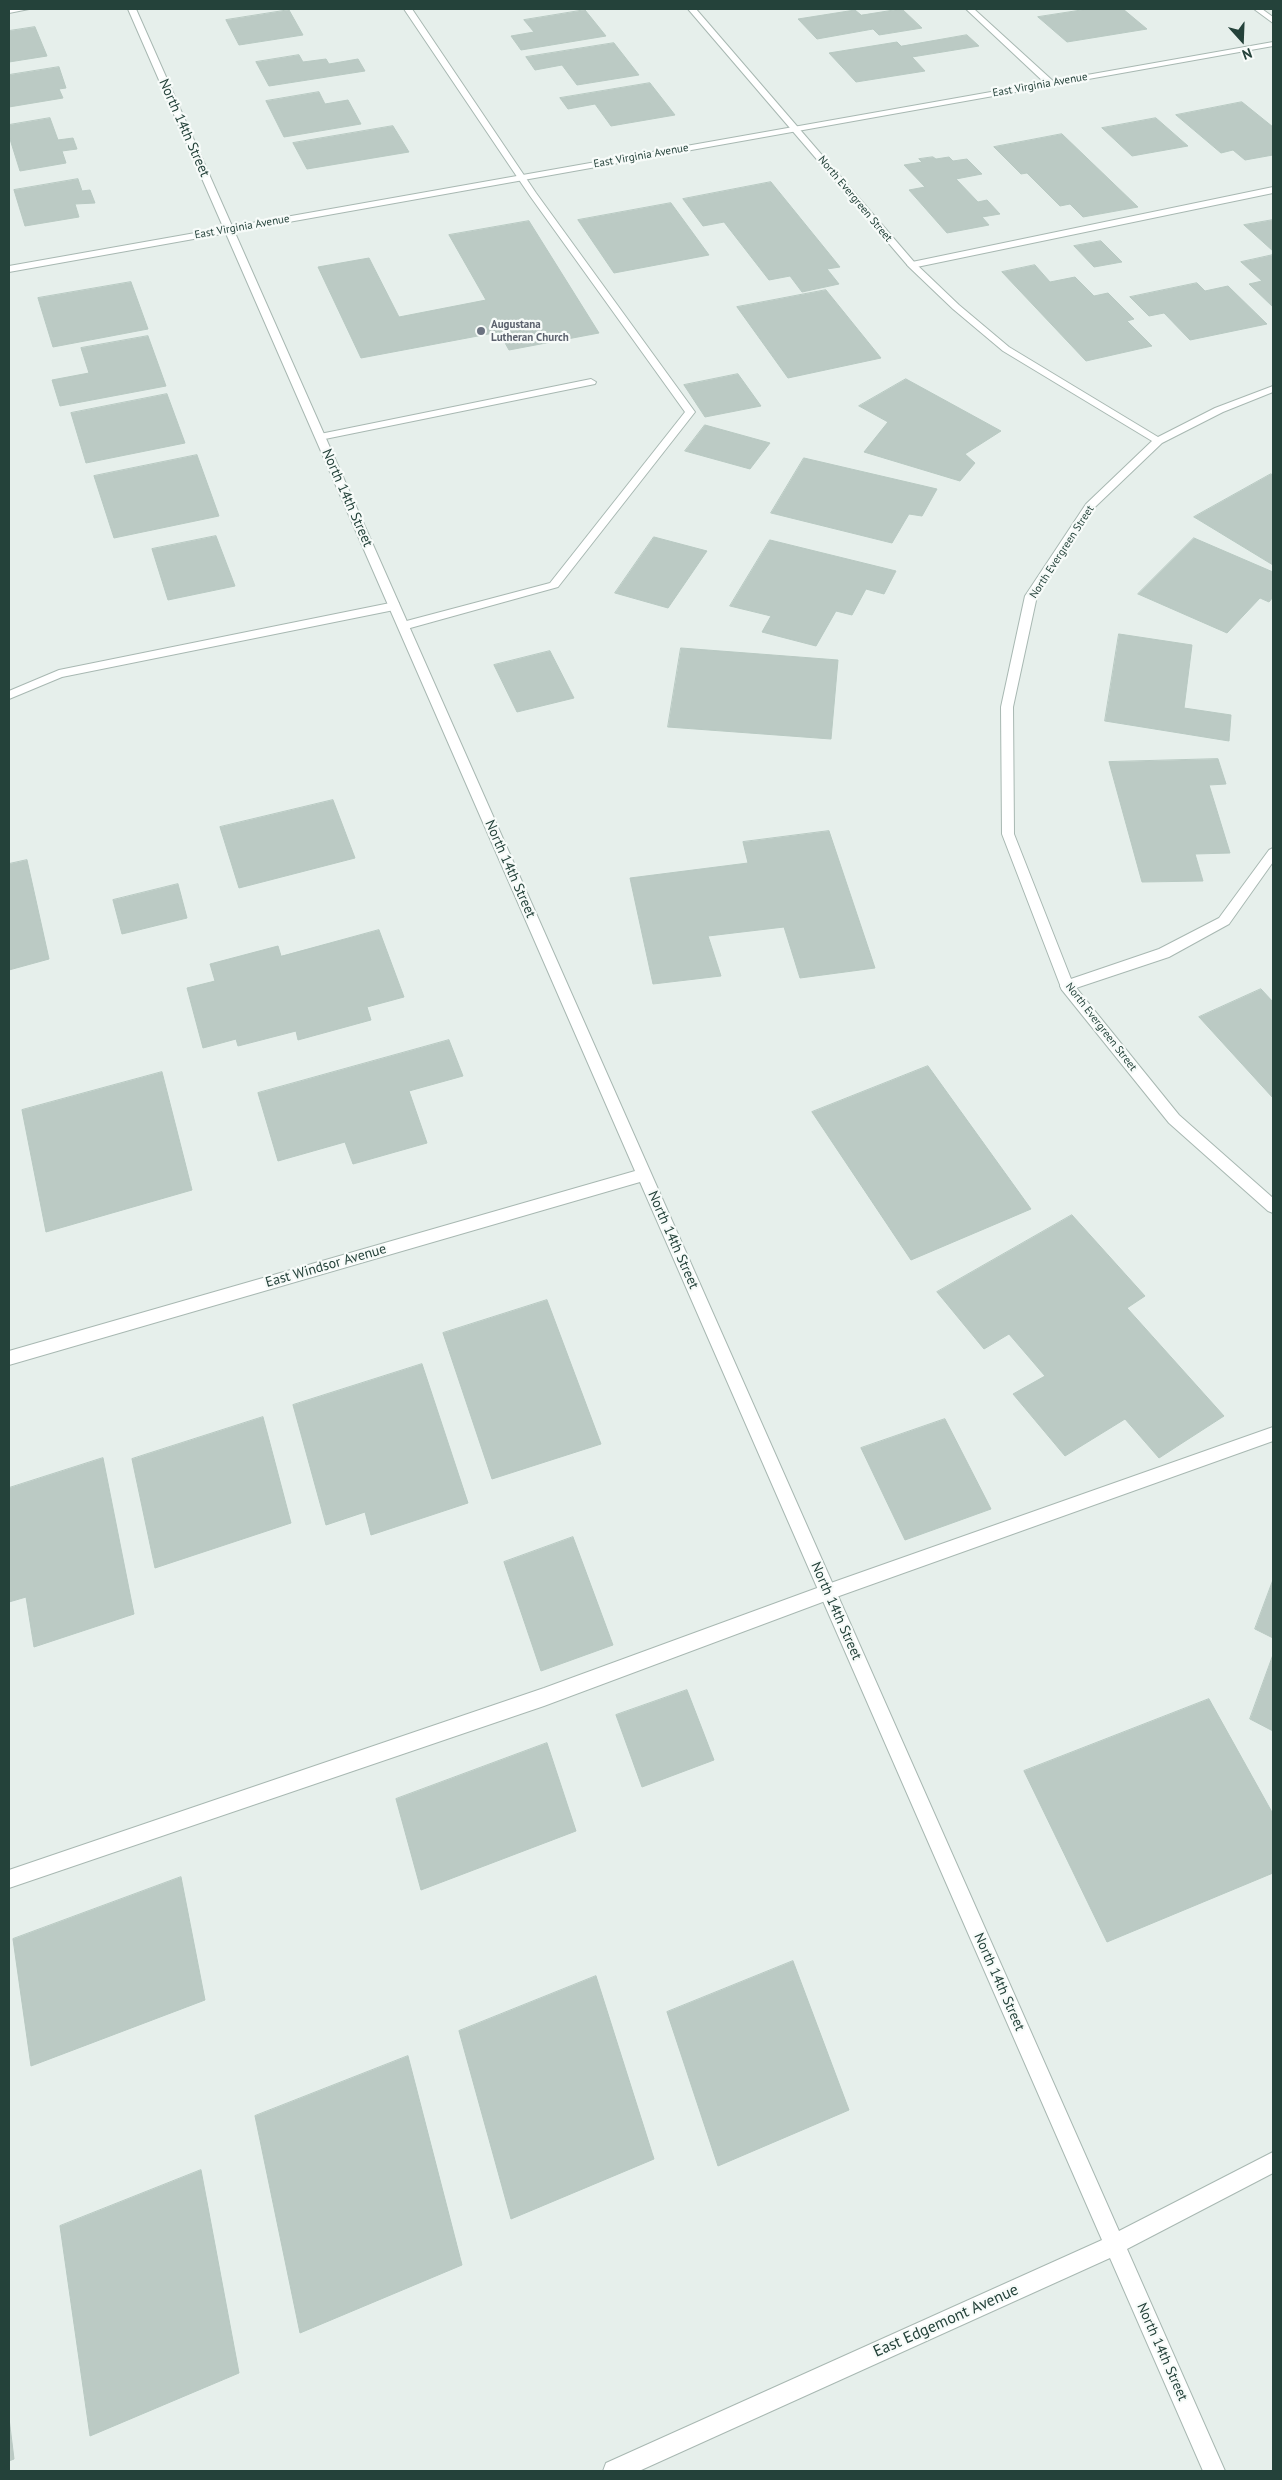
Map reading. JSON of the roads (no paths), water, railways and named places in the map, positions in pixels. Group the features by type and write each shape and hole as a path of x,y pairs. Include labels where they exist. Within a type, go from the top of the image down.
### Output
{"street":[{"path":"9,11 25,9"},
{"name":"North 14th Street","path":"132,9 1214,2471"},
{"path":"403,626 554,585 690,412 522,177 408,9"},
{"name":"North Evergreen Street","path":"692,9 912,265 956,307 1006,349 1158,441 1090,506 1031,596 1007,707 1008,834 1067,986 1174,1119 1273,1207"},
{"path":"970,9 1050,83"},
{"path":"1258,9 1273,21"},
{"name":"East Virginia Avenue","path":"9,269 1273,44"},
{"path":"912,265 1191,205 1273,190"},
{"path":"320,437 591,382"},
{"path":"1158,441 1219,410 1273,389"},
{"path":"9,696 59,674 395,606"},
{"path":"1067,986 1164,953 1224,921 1273,853"},
{"name":"East Windsor Avenue","path":"9,1358 644,1175"},
{"path":"9,1879 544,1697 828,1592 1273,1434"},
{"name":"East Edgemont Avenue","path":"614,2471 1114,2245 1273,2162"}],"place":[{"name":"Augustana Lutheran Church","path":"481,331"}]}
